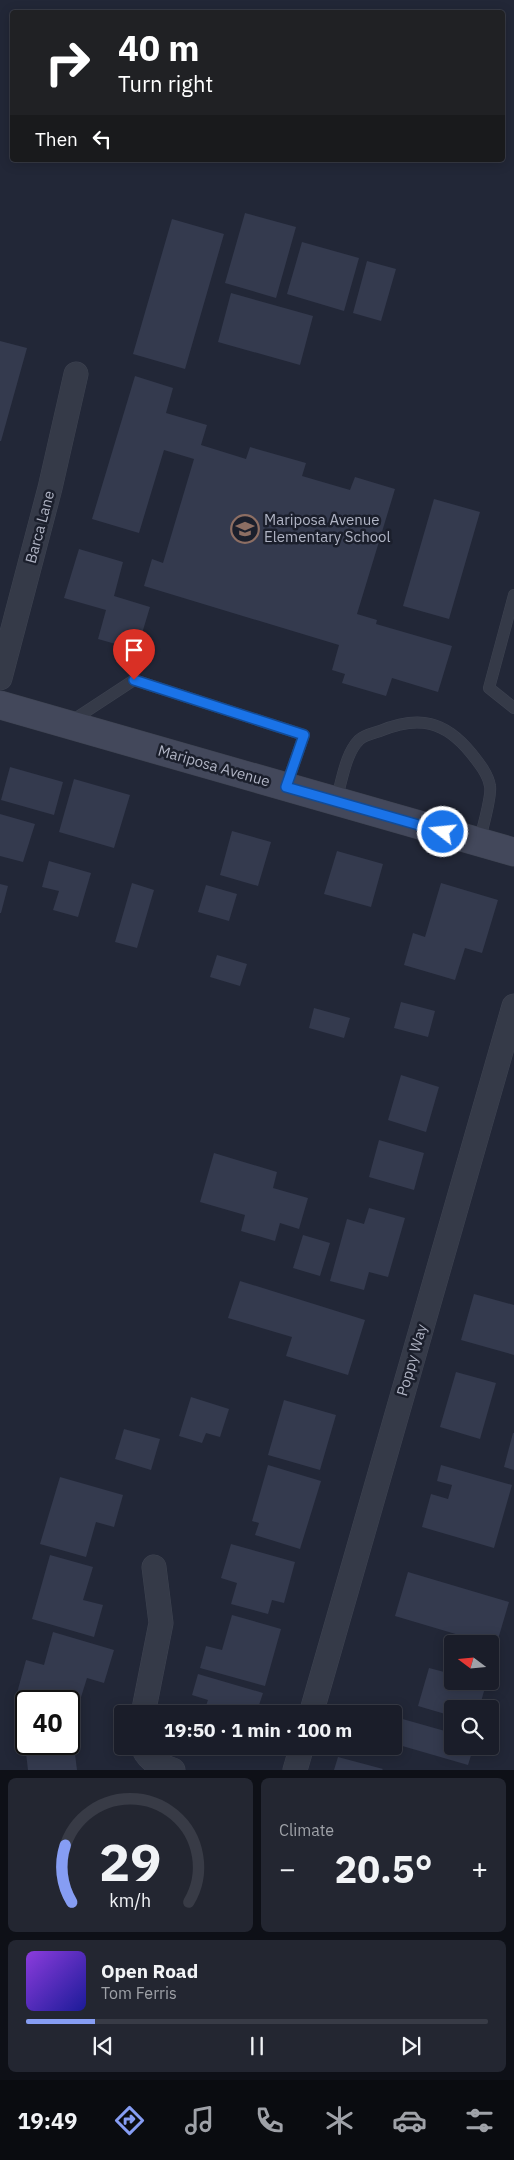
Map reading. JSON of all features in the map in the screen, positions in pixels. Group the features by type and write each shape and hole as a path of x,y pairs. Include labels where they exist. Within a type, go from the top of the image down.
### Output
{"street":[{"name":"Barca Lane","path":"0,678 50,488 76,374"},
{"name":"Mariposa Avenue","path":"0,705 514,852"},
{"name":"Poppy Way","path":"314,1705 514,1006"},
{"path":"146,1705 161,1623 154,1567"},
{"path":"148,1755 159,1766 173,1770"},
{"path":"295,1770 299,1755"}],"lane":[{"path":"514,595 489,688 514,708"},
{"path":"67,725 134,680 304,735 286,787"},
{"path":"336,800 350,753 360,739 408,722 428,723 444,729 459,738 482,767 491,787 479,842"}],"building":[{"path":"245,213 296,227 276,298 225,283"},
{"path":"172,219 224,234 185,369 133,354"},
{"path":"302,242 359,258 344,311 287,294"},
{"path":"367,261 396,269 381,321 353,313"},
{"path":"231,293 313,316 300,365 218,342"},
{"path":"0,341 27,348 1,441 0,441"},
{"path":"135,376 173,388 166,413 207,425 201,445 246,459 250,447 306,463 302,476 350,490 355,477 395,489 357,614 377,620 376,624 452,646 438,692 392,678 386,696 342,683 345,674 332,670 339,645 144,586 152,559 163,563 194,459 164,450 139,533 92,519"},
{"path":"434,499 480,512 449,619 403,606"},
{"path":"79,549 123,562 114,596 150,607 137,650 98,639 106,610 64,598"},
{"path":"10,767 63,782 54,815 1,800"},
{"path":"74,779 130,795 114,848 59,832"},
{"path":"0,814 35,824 23,862 0,856"},
{"path":"232,831 271,842 258,886 220,875"},
{"path":"337,851 383,864 371,907 324,894"},
{"path":"49,861 91,873 78,917 53,910 59,891 42,887"},
{"path":"132,883 154,890 137,948 115,942"},
{"path":"441,883 498,900 482,953 465,948 455,980 404,965 413,933 425,937"},
{"path":"0,884 8,886 1,913 0,913"},
{"path":"206,885 237,894 229,921 198,912"},
{"path":"217,955 247,964 240,986 210,977"},
{"path":"401,1002 435,1011 428,1037 394,1028"},
{"path":"314,1008 350,1018 344,1038 309,1028"},
{"path":"401,1075 439,1087 426,1132 388,1120"},
{"path":"379,1140 424,1153 414,1190 369,1177"},
{"path":"214,1153 277,1172 273,1188 308,1198 299,1229 280,1223 275,1241 241,1231 245,1215 200,1202"},
{"path":"369,1208 405,1218 388,1277 369,1272 364,1290 330,1281 347,1219 364,1224"},
{"path":"303,1235 330,1243 320,1276 293,1268"},
{"path":"240,1281 365,1320 348,1375 286,1356 292,1337 228,1318"},
{"path":"474,1294 514,1305 514,1355 461,1340"},
{"path":"456,1372 496,1383 480,1439 440,1427"},
{"path":"191,1397 229,1409 220,1437 206,1433 202,1443 179,1436"},
{"path":"284,1400 336,1415 320,1470 268,1455"},
{"path":"124,1429 160,1439 151,1470 115,1459"},
{"path":"514,1433 514,1470 504,1467"},
{"path":"268,1465 321,1481 300,1549 255,1535 259,1523 252,1521"},
{"path":"441,1465 512,1485 494,1548 422,1527 431,1494 448,1499 452,1485 437,1481"},
{"path":"60,1477 123,1495 114,1527 96,1522 86,1557 40,1544"},
{"path":"231,1544 295,1562 284,1603 272,1600 268,1614 231,1604 237,1583 221,1578"},
{"path":"50,1555 93,1567 83,1600 103,1605 94,1637 32,1619"},
{"path":"408,1572 509,1602 499,1636 459,1635 395,1616"},
{"path":"232,1615 281,1629 265,1686 200,1668 206,1646 222,1650"},
{"path":"53,1632 114,1650 104,1683 87,1678 80,1700 80,1690 18,1690 26,1660 44,1665"},
{"path":"429,1668 444,1672 444,1690 484,1690 482,1700 444,1700 444,1714 418,1706"},
{"path":"198,1674 263,1693 259,1705 206,1705 208,1700 192,1695"},
{"path":"402,1719 444,1731 444,1755 471,1755 468,1765 402,1746"},
{"path":"26,1755 75,1755 77,1770 28,1770"},
{"path":"338,1757 383,1769 334,1770"}],"place":[{"name":"Mariposa Avenue Elementary School","path":"245,529"}],"route":[{"path":"134,680 304,735 286,787 443,832"}]}
